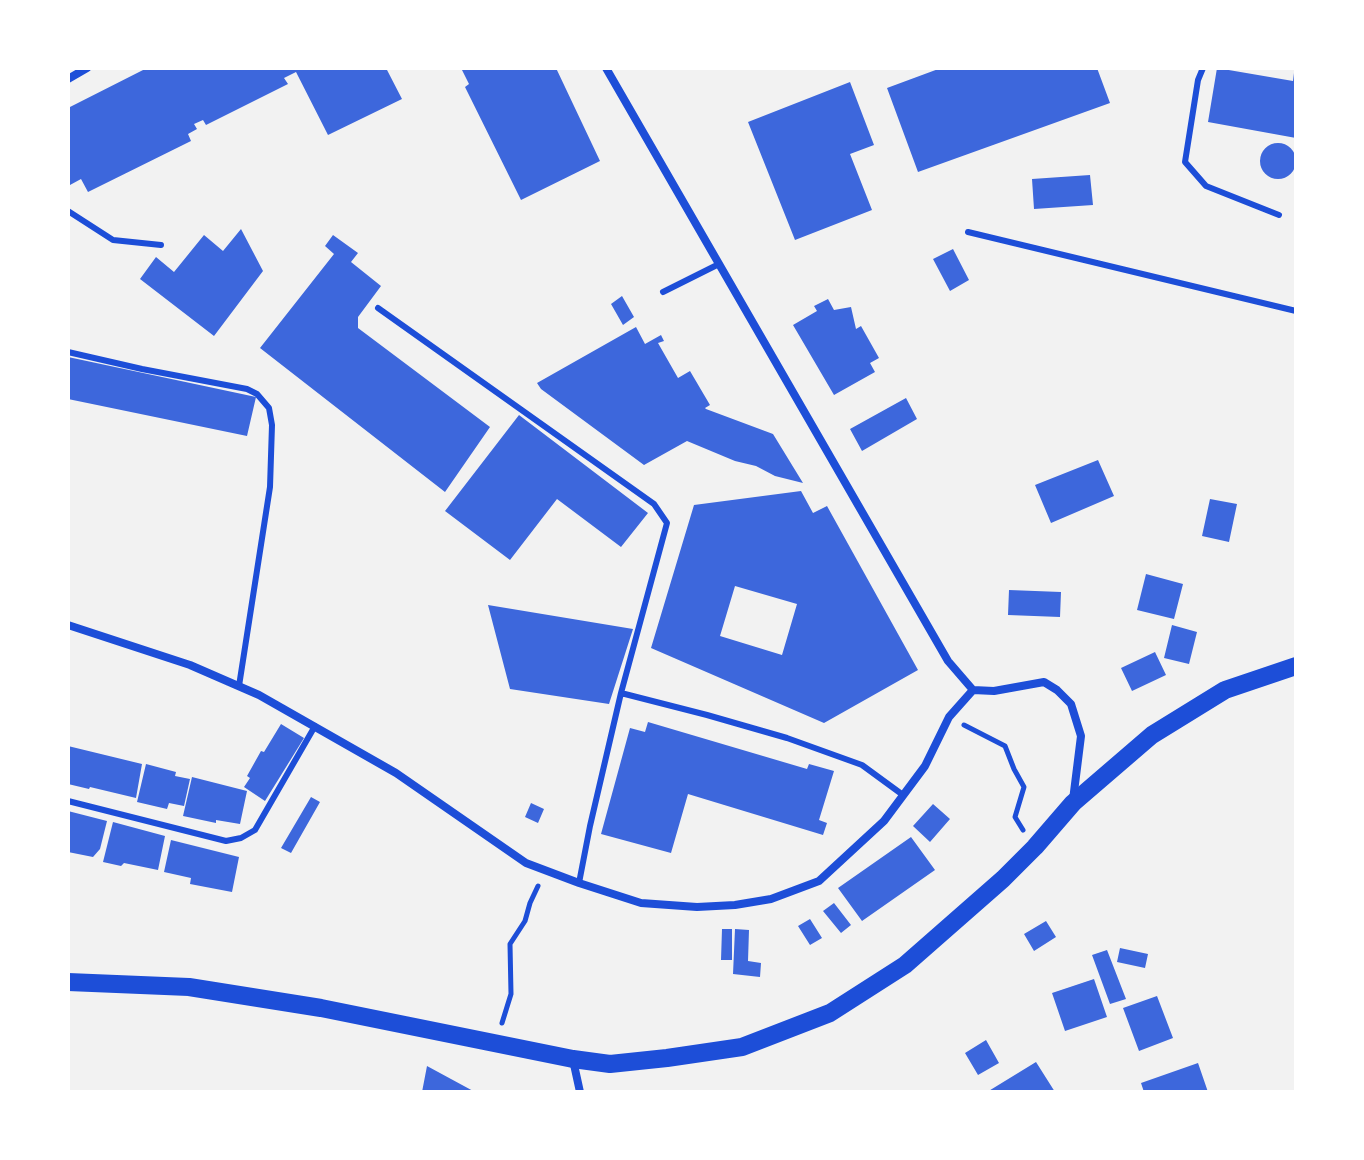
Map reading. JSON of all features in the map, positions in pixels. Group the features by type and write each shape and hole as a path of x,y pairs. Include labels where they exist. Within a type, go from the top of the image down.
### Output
{"main road":[{"path":"68,982 189,987 321,1008 610,1064 742,1047 830,1013 905,965 1003,879 1073,803 1152,735 1225,690 1296,666"}],"street":[{"path":"68,79 87,68"},
{"path":"606,68 948,661 973,690 994,691 1044,682 1071,704 1081,736 1073,803"},
{"path":"68,625 190,665 259,695 396,773 526,863 641,903 697,907 735,905 771,899 819,881 884,821 925,766 949,717 973,690"},
{"path":"573,1059 580,1092"}],"lane":[{"path":"1203,68 1198,80 1185,162 1206,186 1279,215"},
{"path":"68,211 113,240 161,245"},
{"path":"968,232 1296,311"},
{"path":"663,292 719,264"},
{"path":"378,308 654,504 667,523 621,693 579,883"},
{"path":"68,352 247,389 257,394 269,408 272,425 270,487 239,686"},
{"path":"621,693 787,738 862,765 903,795"},
{"path":"68,801 226,841 241,838 255,830 315,726"}],"path":[{"path":"949,717 1005,746 1024,787 1015,817 1035,847"},
{"path":"496,1043 511,994 510,944 525,921 546,871"}],"building":[{"path":"147,68 386,68 402,99 328,135 296,72 284,78 288,84 206,125 203,120 194,124 197,129 188,134 191,141 88,192 81,179 70,185 68,108"},
{"path":"461,68 556,68 600,161 521,200 465,87 469,84"},
{"path":"941,68 1097,68 1110,103 918,172 887,88"},
{"path":"1217,68 1293,81 1296,73 1296,138 1208,122"},
{"path":"850,82 874,145 850,154 872,210 795,240 748,122"},
{"path":"1278,143 1291,148 1296,161 1291,174 1278,179 1265,174 1260,161 1265,148"},
{"path":"1090,175 1093,205 1034,209 1032,179"},
{"path":"241,229 263,271 214,336 140,279 156,257 174,272 204,235 223,251"},
{"path":"333,235 358,253 351,262 381,286 358,317 358,328 490,427 445,492 260,348 334,254 325,246"},
{"path":"953,249 969,280 950,291 933,259"},
{"path":"622,296 634,317 623,325 611,304"},
{"path":"828,299 834,310 851,307 856,329 861,326 879,358 870,363 875,372 834,395 793,325 817,311 814,306"},
{"path":"636,327 645,344 661,335 664,341 658,343 678,378 690,371 710,405 706,409 773,434 803,483 775,476 687,441 644,465 537,383"},
{"path":"68,357 256,397 247,436 68,399"},
{"path":"906,398 917,419 862,451 850,429"},
{"path":"519,415 648,513 621,547 557,499 510,560 445,511"},
{"path":"1098,460 1114,496 1051,523 1035,485"},
{"path":"801,491 813,513 827,506 918,670 824,723 651,648 694,505","holes":["735,586 797,604 782,655 720,636"]},
{"path":"1210,499 1237,504 1229,542 1202,536"},
{"path":"1146,574 1183,584 1174,619 1137,610"},
{"path":"1009,590 1061,592 1060,617 1008,615"},
{"path":"488,605 633,629 609,704 510,689"},
{"path":"1172,625 1197,632 1189,664 1164,658"},
{"path":"1155,652 1166,675 1132,691 1121,668"},
{"path":"648,722 807,769 809,764 834,771 819,820 827,823 823,835 688,794 671,853 601,834 630,728 645,732"},
{"path":"281,724 304,738 265,801 244,787 261,751 264,752"},
{"path":"68,746 142,764 136,798 68,784"},
{"path":"146,764 190,779 184,806 169,803 167,809 137,802"},
{"path":"192,777 247,791 240,824 183,816"},
{"path":"311,797 320,802 291,853 281,848"},
{"path":"531,803 544,809 538,823 525,817"},
{"path":"933,804 950,819 930,842 913,826"},
{"path":"68,811 107,821 100,849 93,857 68,852"},
{"path":"113,822 165,836 158,870 103,862"},
{"path":"911,837 935,870 862,921 838,888"},
{"path":"171,840 239,857 232,892 190,884 191,878 164,872"},
{"path":"834,903 851,925 841,933 823,911"},
{"path":"810,919 822,938 810,945 798,926"},
{"path":"1046,921 1056,937 1034,951 1024,934"},
{"path":"722,929 732,929 732,960 721,960"},
{"path":"735,929 749,930 748,961 761,963 760,977 733,974"},
{"path":"1120,948 1148,954 1145,968 1117,962"},
{"path":"1107,950 1126,999 1110,1004 1092,955"},
{"path":"1094,979 1107,1017 1065,1031 1052,993"},
{"path":"1157,996 1173,1038 1139,1051 1123,1008"},
{"path":"986,1040 999,1063 978,1075 965,1053"},
{"path":"1036,1062 1055,1092 987,1092"},
{"path":"1198,1063 1208,1092 1144,1092 1141,1083"},
{"path":"427,1066 475,1092 422,1092"}]}
